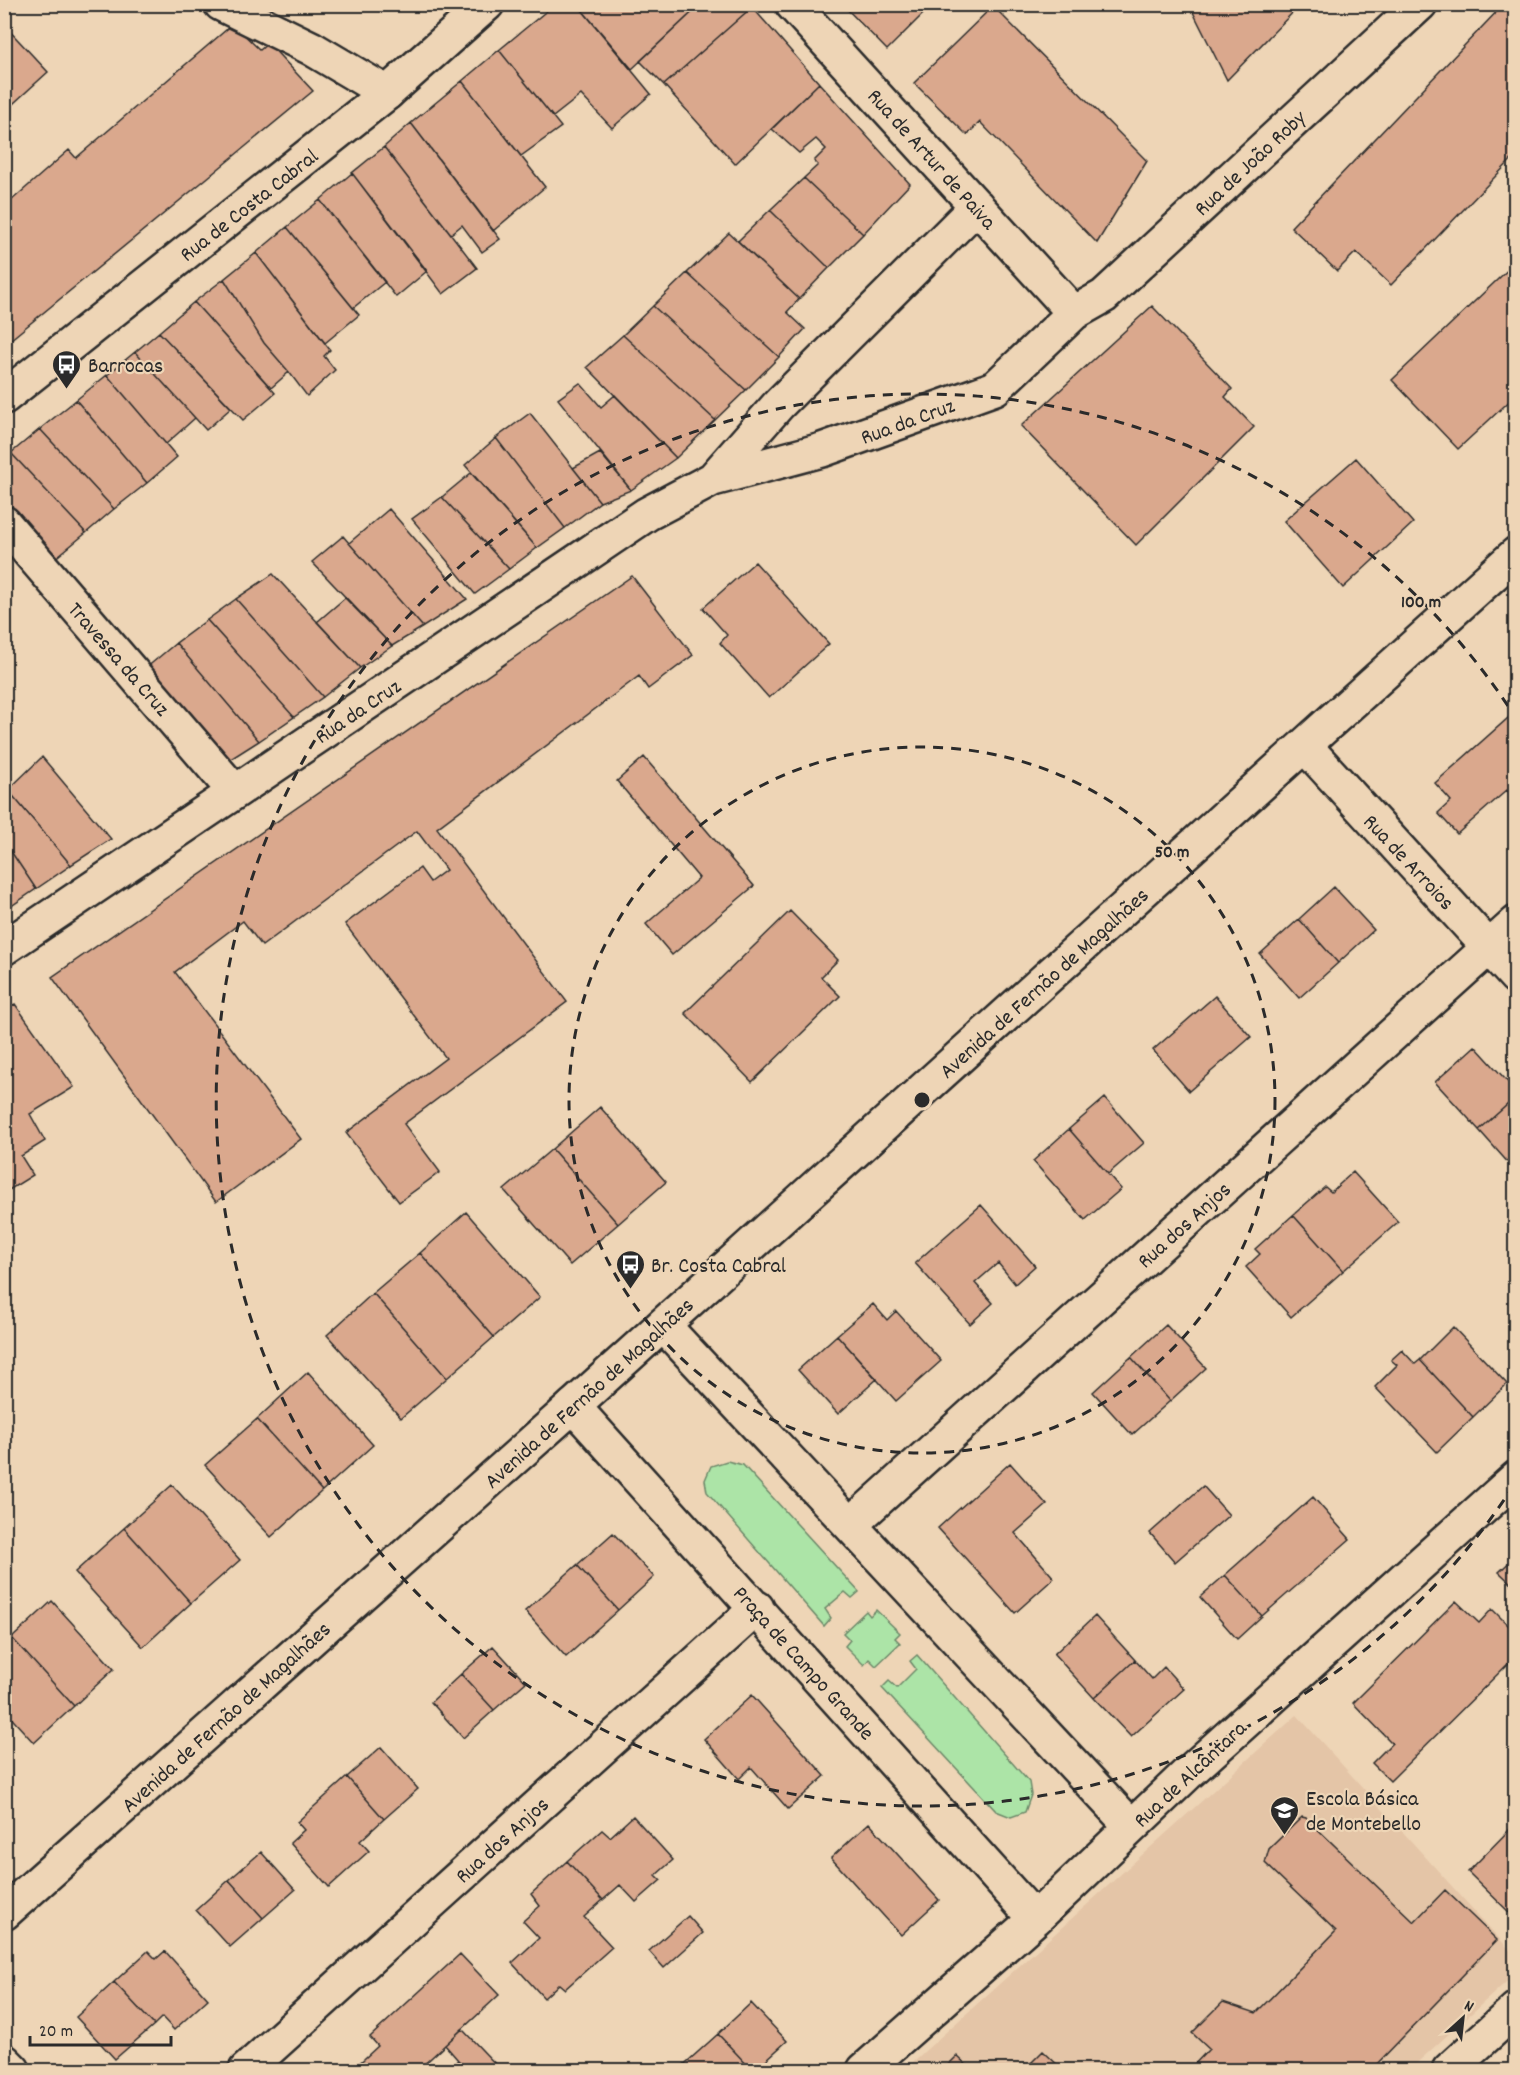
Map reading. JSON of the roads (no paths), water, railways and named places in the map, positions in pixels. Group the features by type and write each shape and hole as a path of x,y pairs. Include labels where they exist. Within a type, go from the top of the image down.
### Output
{"street":[{"path":"221,4 311,48 387,93"},
{"name":"Rua de Costa Cabral","path":"4,397 387,93 487,4"},
{"name":"Rua de Artur de Paiva","path":"792,4 1074,313"},
{"name":"Rua de João Roby","path":"1074,313 1104,296 1420,4"},
{"name":"Rua da Cruz","path":"714,479 779,404 977,206"},
{"name":"Rua da Cruz","path":"4,948 647,514 714,479 822,450 995,387 1074,313"},
{"name":"Travessa da Cruz","path":"4,523 235,792"},
{"name":"Avenida de Fernão de Magalhães","path":"4,1913 573,1406 1515,554"},
{"name":"Rua de Arroios","path":"1305,746 1515,977"},
{"name":"Rua dos Anjos","path":"850,1525 1515,923"},
{"path":"663,1325 1131,1826"},
{"name":"Praça de Campo Grande","path":"573,1406 1035,1919"},
{"name":"Rua de Alcântara","path":"864,2070 1035,1919 1131,1826 1515,1478"},
{"name":"Rua dos Anjos","path":"246,2070 757,1608"},
{"path":"1449,2070 1515,2009"},
{"path":"4,2061 13,2070"}],"place":[{"name":"Barrocas","path":"67,390"},
{"name":"Br. Costa Cabral","path":"630,1290"},
{"name":"Escola Básica de Montebello","path":"1285,1836"}]}
